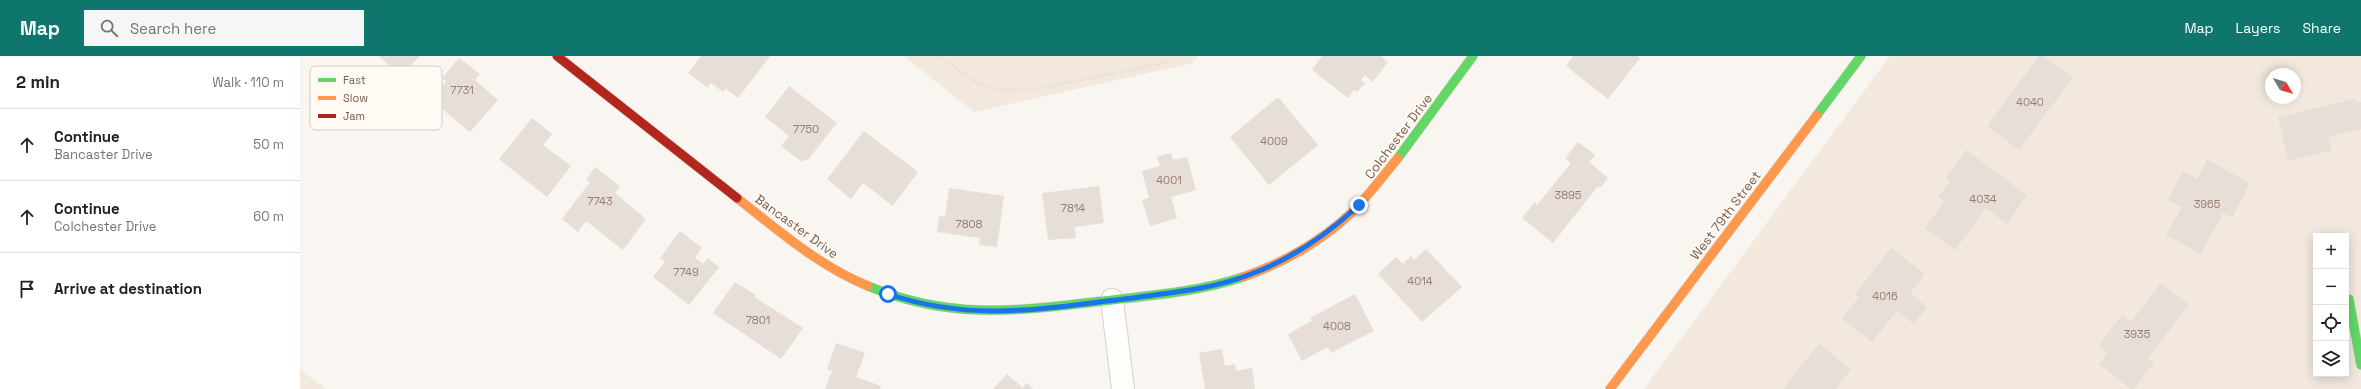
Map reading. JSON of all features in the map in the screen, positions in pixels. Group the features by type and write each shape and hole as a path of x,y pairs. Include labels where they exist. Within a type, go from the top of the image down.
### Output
{"street":[{"name":"Bancaster Drive","path":"557,56 805,251 857,282 901,298 955,310 1022,311 1112,300"},
{"name":"Colchester Drive","path":"1112,300 1172,293 1224,283 1274,265 1308,246 1340,223 1377,186 1474,56"},
{"name":"West 79th Street","path":"1610,389 1861,56"},
{"path":"2349,299 2361,365"},
{"path":"1112,300 1123,389"}],"path":[{"path":"940,56 974,81 998,90 1041,88 1160,64 1180,56"}],"shaded area":[{"path":"904,56 1198,56 1193,63 974,112"},
{"path":"1890,56 2361,56 2361,389 1644,389"},
{"path":"300,369 326,389 300,389"}],"building":[{"path":"379,56 420,56 410,66 390,66"},
{"path":"701,56 770,56 738,98 726,89 723,92 711,83 708,88 688,73"},
{"path":"1322,56 1381,56 1388,62 1373,82 1365,75 1361,80 1365,83 1357,92 1354,90 1348,98 1312,70"},
{"path":"1573,56 1637,56 1640,58 1608,99 1566,66"},
{"path":"2039,56 2044,56 2073,78 2019,150 1987,126"},
{"path":"459,58 480,74 475,80 498,100 470,132 442,109 442,86 446,81 442,78"},
{"path":"789,86 837,123 807,161 805,159 802,162 781,146 789,136 765,117"},
{"path":"1278,97 1318,145 1269,185 1230,137"},
{"path":"2355,99 2356,103 2361,102 2361,129 2328,137 2332,150 2288,161 2278,117"},
{"path":"532,118 552,134 543,145 571,166 547,197 499,159"},
{"path":"864,131 918,172 893,206 863,183 851,199 827,179"},
{"path":"1578,142 1595,155 1589,162 1608,178 1600,188 1598,186 1553,243 1522,218 1535,202 1537,205 1571,163 1565,158"},
{"path":"1966,150 2027,195 2007,224 1986,208 1955,250 1925,228 1944,202 1938,197 1950,181 1946,177"},
{"path":"1171,153 1173,160 1187,157 1196,190 1171,197 1177,218 1150,226 1142,200 1149,198 1142,171 1160,166 1157,157"},
{"path":"2207,160 2250,183 2232,218 2223,213 2201,254 2166,235 2182,207 2168,200 2183,171 2197,179"},
{"path":"595,167 620,186 615,193 646,219 623,250 586,221 578,232 562,219 590,182 586,180"},
{"path":"1099,186 1104,223 1075,227 1076,238 1048,240 1042,193"},
{"path":"949,188 1004,196 997,247 979,245 980,238 937,232 939,216 945,217"},
{"path":"680,231 702,248 695,258 703,264 708,258 719,267 689,305 653,277 665,262 660,258"},
{"path":"1891,248 1925,274 1910,293 1927,307 1914,324 1897,311 1872,342 1842,319 1859,297 1855,294"},
{"path":"1426,249 1462,287 1422,322 1378,274 1396,257 1403,264 1411,256 1414,260"},
{"path":"735,282 756,295 754,297 803,328 781,359 713,313"},
{"path":"2161,283 2189,305 2148,358 2154,362 2134,389 2131,389 2099,364 2107,353 2098,346 2122,315 2131,322"},
{"path":"1355,294 1374,331 1331,353 1328,347 1302,361 1288,334 1312,321 1310,318"},
{"path":"836,343 865,353 856,377 881,386 880,389 825,389 832,371 827,369"},
{"path":"1819,344 1851,369 1836,389 1783,389"},
{"path":"1222,349 1225,366 1235,364 1236,371 1252,368 1255,389 1205,389 1199,353"},
{"path":"1007,374 1023,388 1027,383 1033,389 993,389"}],"traffic: fast":[{"path":"1398,158 1473,56"},
{"path":"1817,115 1861,56"},
{"path":"868,286 930,305 960,309 989,310 1049,307 1162,294 1211,286 1243,277"},
{"path":"2349,299 2361,365"}],"traffic: slow":[{"path":"1610,389 1817,115"},
{"path":"1243,277 1286,259 1313,243 1338,225 1368,195 1398,158"},
{"path":"737,198 816,258 850,278 868,286"}],"traffic: jam":[{"path":"557,56 737,198"}],"route":[{"path":"888,294 928,306 955,310 994,312 1022,311 1172,293 1211,286 1249,275 1274,265 1308,246 1317,237 1340,223 1359,205"}]}
